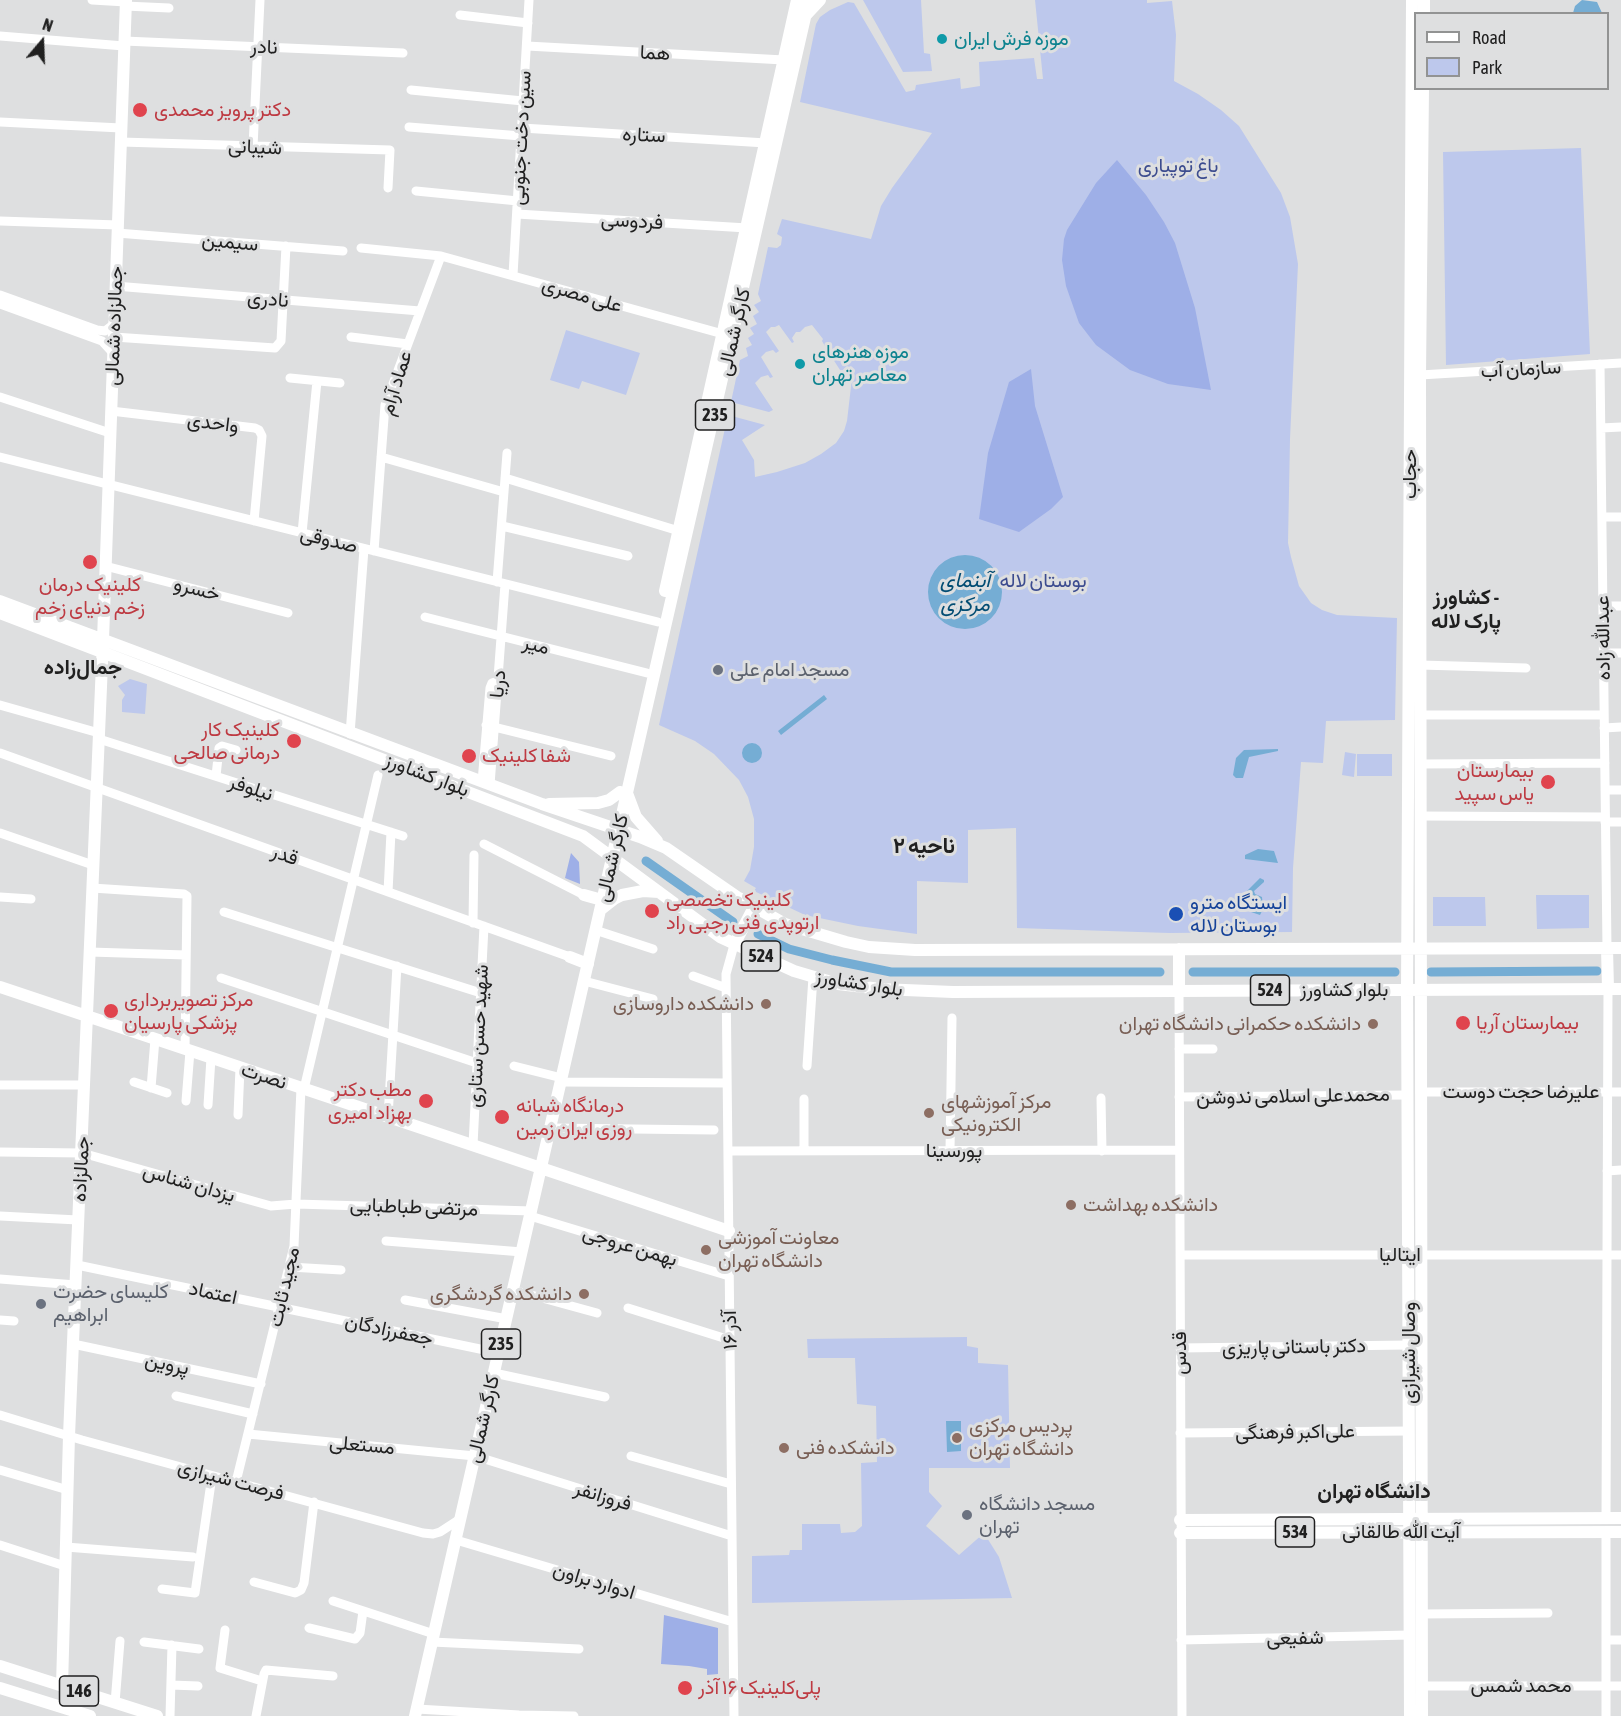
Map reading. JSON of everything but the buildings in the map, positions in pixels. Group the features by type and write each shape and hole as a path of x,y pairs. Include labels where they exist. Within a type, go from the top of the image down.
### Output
{"main road":[{"path":"789,60 797,0"},
{"path":"789,60 809,0"},
{"path":"805,16 820,0"},
{"name":"حجاب","path":"1412,0 1415,375 1414,892 1420,949 1420,990"},
{"name":"جمالزاده شمالی","path":"103,646 126,3"},
{"name":"کارگر شمالی","path":"416,1712 542,1168 612,856 623,793 789,60"},
{"name":"حجاب","path":"1415,375 1423,90"},
{"name":"بلوار کشاورز","path":"0,601 103,646 568,829 583,836 612,856 720,938 813,977 860,987 919,992 1621,989"},
{"name":"بلوار کشاورز","path":"0,613 103,646 662,846 754,907 785,924 846,942 888,949 1621,948"},
{"name":"حجاب","path":"1414,764 1420,715 1420,665 1415,639"},
{"name":"جمالزاده","path":"62,1686 69,1436 103,646"},
{"path":"542,804 598,803 623,793 636,817 662,846"},
{"path":"584,895 601,905 622,895 644,891 661,892"},
{"name":"حجاب","path":"1407,990 1407,949 1414,892"},
{"path":"734,945 754,907"},
{"path":"1607,948 1608,989"},
{"path":"1179,949 1179,991"},
{"path":"570,957 588,963"},
{"name":"نصرت","path":"0,987 542,1168"},
{"name":"وصال شیرازی","path":"1407,990 1407,1095 1414,1255 1415,1345 1416,1635 1410,1716"},
{"name":"وصال شیرازی","path":"1414,1255 1420,1092 1420,990"},
{"path":"542,1168 729,1231"},
{"path":"1606,1518 1606,1532"},
{"name":"آیت الله طالقانی","path":"1415,1526 1621,1518"},
{"name":"آیت الله طالقانی","path":"1180,1526 1415,1526 1621,1532"},
{"name":"وصال شیرازی","path":"1415,1526 1421,1614 1416,1635 1422,1686 1422,1716"},
{"name":"146","path":"0,1666 158,1716"},
{"name":"146","path":"0,1688 58,1711 90,1716"}],"street":[{"path":"92,0 169,8"},
{"path":"253,147 260,0"},
{"name":"سین دخت جنوبی","path":"513,275 529,0"},
{"path":"460,15 528,23"},
{"name":"نادر","path":"0,36 124,44 258,46 403,53"},
{"name":"هما","path":"526,46 789,60"},
{"path":"411,90 523,101"},
{"path":"0,122 121,128"},
{"name":"ستاره","path":"409,128 771,143"},
{"name":"شیبانی","path":"121,142 390,150 388,188"},
{"path":"416,191 518,201"},
{"name":"فردوسی","path":"517,214 752,228"},
{"name":"سیمین","path":"0,221 117,229 343,250"},
{"path":"0,295 97,330 270,349 277,347 281,341 286,246"},
{"name":"علی مصری","path":"361,248 441,256 728,335"},
{"name":"عماد آرام","path":"350,734 385,405 441,256"},
{"name":"نادری","path":"115,286 420,311"},
{"path":"0,304 102,341 113,353"},
{"path":"351,337 408,344"},
{"name":"سازمان آب","path":"1415,375 1621,363"},
{"name":"عبدالله زاده","path":"1600,364 1607,948"},
{"path":"290,378 340,383"},
{"path":"302,533 317,381"},
{"path":"0,397 110,433"},
{"name":"واحدی","path":"111,411 259,430 262,436 254,521"},
{"path":"1601,428 1621,428"},
{"name":"دریا","path":"486,783 490,726 498,681 501,636 502,526 507,453"},
{"name":"صدوقی","path":"0,457 662,623"},
{"path":"381,457 504,492"},
{"path":"506,478 683,533"},
{"path":"1602,517 1621,517"},
{"path":"502,526 628,556"},
{"name":"خسرو","path":"105,566 288,613"},
{"path":"1603,606 1621,606"},
{"name":"میر","path":"425,617 650,674"},
{"path":"1604,653 1621,653"},
{"path":"1420,665 1526,668"},
{"name":"نیلوفر","path":"0,705 403,836"},
{"path":"1420,715 1604,715"},
{"path":"490,726 611,756"},
{"path":"1604,728 1621,728"},
{"path":"216,776 219,748 222,746 236,750"},
{"name":"قدر","path":"0,753 570,957"},
{"path":"1414,764 1605,763"},
{"name":"مجید ثابت","path":"236,1482 295,1240 303,1088 378,775"},
{"path":"1605,790 1621,790"},
{"path":"1414,816 1621,822"},
{"path":"388,892 391,832"},
{"path":"0,833 93,865"},
{"path":"484,844 584,895"},
{"path":"473,923 474,855"},
{"path":"92,888 184,894 188,899 186,1101"},
{"path":"0,897 31,899"},
{"path":"225,912 481,993"},
{"name":"شهید حسن ستاری","path":"473,1145 484,927"},
{"path":"595,930 653,949"},
{"name":"۱۶ آذر","path":"734,945 726,975 734,1716"},
{"path":"90,952 186,955"},
{"path":"388,1117 397,966"},
{"path":"693,976 726,988"},
{"path":"807,1066 813,977"},
{"path":"221,978 477,1063"},
{"path":"584,981 653,999"},
{"path":"1606,1518 1608,989"},
{"name":"قدس","path":"1179,991 1182,1716"},
{"path":"950,1151 952,1018"},
{"path":"151,1088 155,1039"},
{"path":"1179,1049 1213,1049"},
{"path":"208,1105 211,1058"},
{"path":"514,1066 561,1080 727,1083"},
{"path":"238,1115 240,1068"},
{"path":"134,1082 167,1093"},
{"path":"0,1084 84,1085"},
{"name":"علیرضا حجت دوست","path":"1420,1092 1621,1092"},
{"name":"محمدعلی اسلامی ندوشن","path":"1179,1097 1407,1095"},
{"path":"1101,1098 1102,1150"},
{"path":"804,1099 804,1151"},
{"path":"550,1128 714,1130"},
{"name":"پورسینا","path":"728,1151 1179,1150"},
{"name":"یزدان شناس","path":"0,1152 82,1153 265,1205 296,1204"},
{"path":"1607,1171 1621,1170"},
{"name":"مرتضی طباطبایی","path":"296,1204 531,1213"},
{"name":"بهمن عروجی","path":"531,1213 729,1276"},
{"path":"0,1215 78,1220"},
{"path":"386,1241 522,1252"},
{"name":"ایتالیا","path":"1180,1256 1621,1255"},
{"name":"اعتماد","path":"76,1264 280,1307"},
{"path":"290,1267 341,1270"},
{"path":"0,1280 76,1285"},
{"path":"513,1290 597,1313"},
{"path":"405,1300 507,1319"},
{"name":"جعفرزادگان","path":"280,1307 499,1353"},
{"path":"628,1308 730,1340"},
{"path":"0,1320 14,1321"},
{"name":"پروین","path":"73,1344 261,1384"},
{"name":"دکتر باستانی پاریزی","path":"1180,1348 1415,1345"},
{"path":"494,1373 604,1397"},
{"path":"176,1396 253,1414"},
{"name":"فرصت شیرازی","path":"0,1415 212,1476 429,1534 446,1529 460,1519"},
{"name":"علی‌اکبر فرهنگی","path":"1180,1433 1415,1431"},
{"name":"مستعلی","path":"248,1434 475,1456"},
{"name":"فروزانفر","path":"475,1456 732,1536"},
{"path":"631,1456 731,1484"},
{"path":"0,1470 68,1490"},
{"path":"162,1589 195,1593 212,1476"},
{"path":"254,1582 295,1593 301,1590 304,1583 314,1502"},
{"path":"1606,1532 1606,1716"},
{"name":"ادوارد براون","path":"456,1540 733,1622"},
{"path":"0,1545 65,1566"},
{"path":"66,1547 193,1557"},
{"path":"333,1601 433,1638 579,1649"},
{"path":"309,1628 357,1638 360,1633 363,1611"},
{"path":"1421,1614 1548,1612"},
{"path":"225,1630 220,1668 262,1681"},
{"name":"شفیعی","path":"1181,1640 1416,1635"},
{"path":"1606,1640 1621,1640"},
{"path":"115,1703 120,1641"},
{"path":"144,1642 199,1649"},
{"path":"170,1716 172,1646"},
{"path":"256,1716 264,1671 268,1669 333,1676"},
{"path":"171,1685 198,1686"},
{"name":"محمد شمس","path":"1422,1686 1621,1686"},
{"path":"416,1712 574,1716"}],"green space":[{"path":"863,0 921,0 924,53 930,54 932,71 903,72"},
{"name":"بوستان لاله","path":"1035,0 1147,0 1147,3 1172,1 1176,35 1174,81 1198,94 1239,126 1281,193 1290,217 1298,264 1290,439 1288,543 1291,557 1299,586 1311,603 1322,610 1337,615 1397,618 1395,720 1326,721 1323,763 1301,762 1293,868 1292,932 1169,933 1017,928 1016,828 968,830 968,883 917,881 917,934 858,926 805,915 754,891 756,888 744,881 750,870 754,847 754,819 748,797 739,780 714,754 695,741 659,725 728,415 765,425 742,440 754,460 755,477 805,463 821,454 836,443 847,421 852,378 842,373 829,353 825,355 822,351 826,348 823,339 812,325 796,332 792,343 779,325 771,327 766,332 779,351 766,352 761,357 773,377 770,378 768,375 761,377 755,383 773,410 769,412 731,402 740,360 748,356 746,348 752,345 748,338 754,334 750,328 757,324 753,316 759,312 754,305 761,301 758,294 768,247 777,248 781,245 782,237 777,234 782,219 871,239 881,206 932,133 800,102 816,24 820,17 830,10 848,2 854,3 906,92 915,90 916,85 960,78 961,89 980,86 979,62 1034,58 1037,79 1043,79"},
{"path":"1581,148 1590,354 1446,365 1443,152"},
{"path":"566,330 640,353 626,395 582,381 579,389 550,380"},
{"path":"130,679 147,684 145,714 122,712 122,700 125,695 118,686"},
{"path":"1345,752 1356,754 1354,777 1342,775"},
{"path":"1357,754 1392,754 1392,776 1357,776"},
{"path":"1536,895 1589,895 1589,928 1537,929"},
{"path":"1433,897 1485,897 1486,926 1433,926"},
{"path":"967,1337 967,1346 978,1348 978,1363 1008,1365 1010,1468 929,1468 929,1492 942,1506 926,1526 959,1555 984,1533 999,1557 1012,1598 752,1603 752,1556 789,1555 790,1550 802,1550 802,1524 840,1524 841,1533 855,1532 862,1526 861,1463 877,1462 876,1406 857,1404 855,1358 808,1358 807,1339"}],"shaded area":[{"path":"1117,160 1146,195 1175,243 1195,308 1211,390 1168,384 1130,370 1096,345 1079,323 1066,286 1062,260 1064,239 1067,230 1096,183"},
{"path":"1031,369 1035,406 1063,497 1051,509 1019,532 979,519 988,453 1009,382"},
{"path":"571,853 579,862 580,884 565,878"},
{"path":"664,1615 718,1628 718,1674 707,1675 707,1669 661,1664"}],"water":[{"path":"1582,0 1597,2 1602,12 1573,12 1575,6"},
{"name":"آبنمای مرکزی","path":"958,555 972,555 986,561 996,571 1002,585 1000,606 986,623 972,629 958,629 944,623 934,613 928,599 928,585 934,571 944,561"},
{"path":"824,695 827,699 781,735 778,731"},
{"path":"748,743 756,743 762,749 762,757 756,763 748,763 742,757 742,749"},
{"path":"1278,749 1278,751 1249,757 1243,778 1236,778 1233,775 1236,758 1244,750"},
{"path":"1258,849 1274,851 1278,863 1245,859 1245,855"},
{"path":"1260,878 1264,882 1254,891 1262,897 1263,909 1260,915 1251,912 1244,894"},
{"path":"946,1421 961,1421 961,1451 947,1452"}],"waterway":[{"path":"646,861 733,922"},
{"path":"758,934 789,949 891,972 1160,972"},
{"path":"1431,972 1597,971"},
{"path":"1193,972 1395,972"}],"place":[{"name":"موزه فرش ایران","path":"942,39"},
{"name":"دکتر پرویز محمدی","path":"140,110"},
{"name":"موزه هنرهای معاصر تهران","path":"800,364"},
{"name":"کلینیک درمان زخم دنیای زخم","path":"90,562"},
{"name":"مسجد امام علی","path":"718,670"},
{"name":"کلینیک کار درمانی صالحی","path":"294,741"},
{"name":"شفا کلینیک","path":"469,756"},
{"name":"بیمارستان یاس سپید","path":"1548,782"},
{"name":"کلینیک تخصصی ارتوپدی فنی رجبی راد","path":"652,911"},
{"name":"ایستگاه مترو بوستان لاله","path":"1176,914"},
{"name":"دانشکده داروسازی","path":"766,1004"},
{"name":"مرکز تصویربرداری پزشکی پارسیان","path":"111,1011"},
{"name":"بیمارستان آریا","path":"1463,1023"},
{"name":"دانشکده حکمرانی دانشگاه تهران","path":"1373,1024"},
{"name":"مطب دکتر بهزاد امیری","path":"426,1101"},
{"name":"مرکز آموزشهای الکترونیکی","path":"929,1113"},
{"name":"درمانگاه شبانه روزی ایران زمین","path":"502,1117"},
{"name":"دانشکده بهداشت","path":"1071,1205"},
{"name":"معاونت آموزشی دانشگاه تهران","path":"706,1250"},
{"name":"دانشکده گردشگری","path":"584,1294"},
{"name":"کلیسای حضرت ابراهیم","path":"41,1304"},
{"name":"پردیس مرکزی دانشگاه‌ تهران","path":"957,1438"},
{"name":"دانشکده فنی","path":"784,1448"},
{"name":"مسجد دانشگاه تهران","path":"967,1515"},
{"name":"پلی‌کلینیک ۱۶ آذر","path":"685,1688"}],"district":[{"name":"کشاورز - پارک لاله","path":"1466,609"},
{"name":"جمال‌زاده","path":"83,667"},
{"name":"ناحیه ۲","path":"924,846"},
{"name":"دانشگاه تهران","path":"1374,1491"}],"park label":[{"name":"باغ توپیاری","path":"1178,166"}]}
